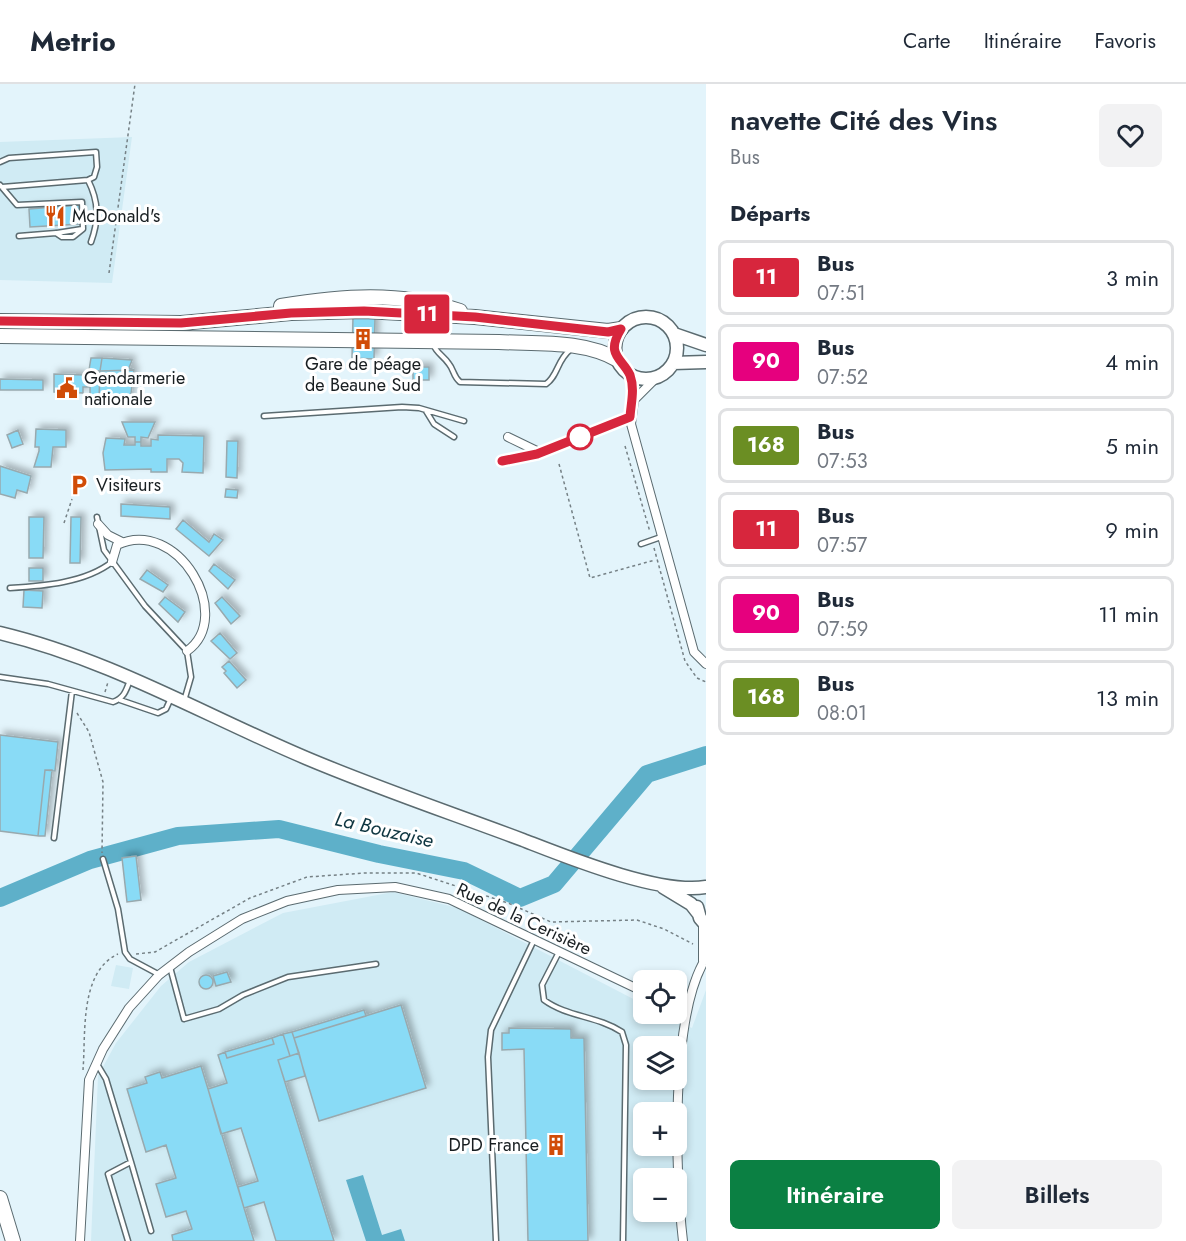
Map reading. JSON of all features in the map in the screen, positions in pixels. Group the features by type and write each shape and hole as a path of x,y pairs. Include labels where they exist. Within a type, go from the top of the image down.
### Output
{"highway":[{"path":"0,321 149,324 364,311 475,317 608,332 621,329"},
{"path":"0,334 219,339 394,339 433,343 499,342 575,346 602,352 618,360"},
{"path":"0,1198 13,1241"}],"main road":[{"path":"649,317 664,322 674,334 677,349 673,363 658,376 649,378 629,374 618,360 615,348 621,329 634,319 649,317"},
{"path":"674,334 706,345"},
{"path":"673,363 706,362"},
{"path":"0,633 92,660 307,758 562,855 657,883 685,888 706,887"},
{"path":"657,883 691,904 702,920"},
{"path":"702,920 698,898 706,887"}],"street":[{"path":"629,374 634,400 630,417 694,652 706,664"},
{"path":"634,400 658,376"},
{"path":"502,461 539,452 630,417"},
{"path":"508,437 539,452"},
{"path":"98,520 108,535 122,542"},
{"path":"112,562 114,548 122,542 140,540 166,546 185,562 194,577 204,606 205,620 199,639 187,651"},
{"name":"Rue de la Cerisière","path":"80,1241 88,1080 129,1008 159,975 242,919 287,901 338,890 395,887 449,899 633,987"},
{"path":"683,1241 677,1156 684,1022 705,960 702,920"}],"lane":[{"path":"0,162 9,158 96,152 97,167 94,177 88,180 1,186"},
{"path":"88,180 97,198 97,226 91,242"},
{"path":"1,186 17,205 82,202 83,229 73,237 62,237 56,233 19,236"},
{"path":"433,343 437,354 450,364 454,377 460,382 522,384 546,384 550,381 560,359 575,346"},
{"path":"264,416 402,407 464,421"},
{"path":"425,411 434,424 454,437"},
{"path":"98,520 101,545 112,562 145,606 187,651 191,676 184,702"},
{"path":"641,544 662,537"},
{"path":"10,588 61,581 96,572 112,562"},
{"path":"0,677 48,684 113,702 120,700 126,693 131,676"},
{"path":"54,838 72,691"},
{"path":"120,700 158,713 166,709 172,696"},
{"path":"103,860 118,909 126,954 159,975"},
{"path":"496,1241 488,1057 491,1030 534,940"},
{"path":"559,952 542,985 544,1000 554,1007 608,1022 622,1032 626,1045 623,1241"},
{"path":"170,966 184,1019 219,1010 243,995 288,977 376,964"},
{"path":"97,1063 106,1079 152,1231"},
{"path":"128,1241 108,1174 131,1162"}],"path":[{"path":"109,273 135,84"},
{"path":"625,446 685,661 697,678 706,682"},
{"path":"559,464 590,578 656,560"},
{"path":"64,523 72,499"},
{"path":"70,705 89,732 103,782 100,841 103,860"},
{"path":"88,1080 83,1070 88,1000 93,983 109,959 126,954 155,952 250,898 307,877 365,873 416,873 508,903 551,922 637,920 664,929 694,945 697,939 705,940"}],"shaded area":[{"path":"132,137 112,283 0,280 0,142"},
{"path":"393,892 458,908 633,999 633,1024 683,1024 692,1028 706,990 706,1241 91,1241 98,1076 116,1043 161,986 189,962 283,913"},
{"path":"116,965 133,968 129,989 111,986"}],"water":[{"path":"363,1175 382,1235 401,1229 405,1241 366,1241 346,1180"}],"building":[{"name":"McDonald's","path":"79,205 81,224 30,227 29,209"},
{"name":"Gare de péage de Beaune Sud","path":"353,317 375,318 374,359 352,358"},
{"path":"91,358 102,358 100,371 89,370"},
{"path":"102,358 132,360 129,368 134,370 100,371"},
{"path":"413,367 429,367 429,380 413,380"},
{"path":"134,370 130,401 99,400 100,371"},
{"path":"95,371 100,371 99,398 90,398 90,387 83,387 83,393 54,392 54,374 84,375 83,380 91,380 90,373 95,373"},
{"path":"0,379 43,380 43,390 0,390"},
{"path":"122,422 155,422 148,438 141,437 141,442 135,442 135,437 128,437"},
{"path":"36,429 66,430 66,447 53,447 51,467 34,467 39,451 39,447 35,447"},
{"path":"18,430 23,444 12,448 7,435"},
{"path":"158,435 204,436 203,473 182,472 183,463 179,459 167,459 167,472 151,472 151,469 105,470 103,453 106,438 125,439 124,445 135,445 135,442 141,442 141,446 151,446 151,439 158,440"},
{"path":"227,441 238,441 237,478 226,477"},
{"path":"0,466 31,476 27,493 17,490 15,498 0,494"},
{"path":"226,489 238,490 237,498 225,497"},
{"path":"121,504 170,507 170,519 121,516"},
{"path":"29,517 44,517 43,558 29,558"},
{"path":"71,517 81,517 80,563 70,563"},
{"path":"183,520 209,542 214,534 223,540 209,556 176,529"},
{"path":"214,564 235,580 228,589 209,571"},
{"path":"29,568 43,568 43,581 29,581"},
{"path":"147,570 168,585 163,592 140,579"},
{"path":"24,590 43,591 42,608 23,607"},
{"path":"165,597 185,612 178,622 159,604"},
{"path":"222,597 240,616 231,624 215,603"},
{"path":"220,633 237,653 230,659 211,641"},
{"path":"229,661 246,680 237,688 224,673 226,671 222,667"},
{"path":"0,735 58,742 55,771 45,770 38,836 0,831"},
{"path":"45,770 52,770 45,836 38,836"},
{"path":"136,856 141,900 127,902 122,858"},
{"path":"227,972 231,982 216,986 213,976"},
{"path":"203,975 209,975 213,982 209,989 203,989 199,985 199,979"},
{"path":"401,1005 426,1088 319,1121 294,1038"},
{"path":"364,1010 366,1016 294,1038 292,1032"},
{"name":"DPD France","path":"509,1028 571,1029 571,1038 584,1038 588,1241 528,1241 524,1049 502,1050 502,1033 509,1033"},
{"path":"292,1032 299,1053 290,1056 283,1034"},
{"path":"283,1034 290,1056 278,1060 334,1241 276,1241 264,1202 244,1208 238,1187 258,1181 241,1128 221,1134 208,1089 227,1083 218,1055 225,1052 227,1058 274,1044 272,1038"},
{"path":"272,1038 274,1044 227,1058 225,1052"},
{"path":"299,1053 305,1076 285,1082 278,1060"},
{"path":"201,1066 254,1241 173,1241 172,1235 192,1229 186,1211 166,1217 156,1184 176,1178 166,1145 146,1152 127,1089 147,1083 145,1077 160,1072 162,1078"}],"waterway":[{"name":"La Bouzaise","path":"0,898 90,860 178,836 279,829 379,854 464,871 520,898 554,884 647,774 706,755"}],"bus line":[{"name":"11","path":"0,321 149,324 291,313 364,311 475,317 608,332 621,329 615,348 618,360 629,374 634,400 630,417 550,450 502,461"}],"place":[{"name":"McDonald's","path":"55,216"},
{"name":"Gare de péage de Beaune Sud","path":"363,339"},
{"name":"Gendarmerie nationale","path":"67,388"},
{"name":"Visiteurs","path":"79,485"},
{"name":"DPD France","path":"556,1145"}]}
